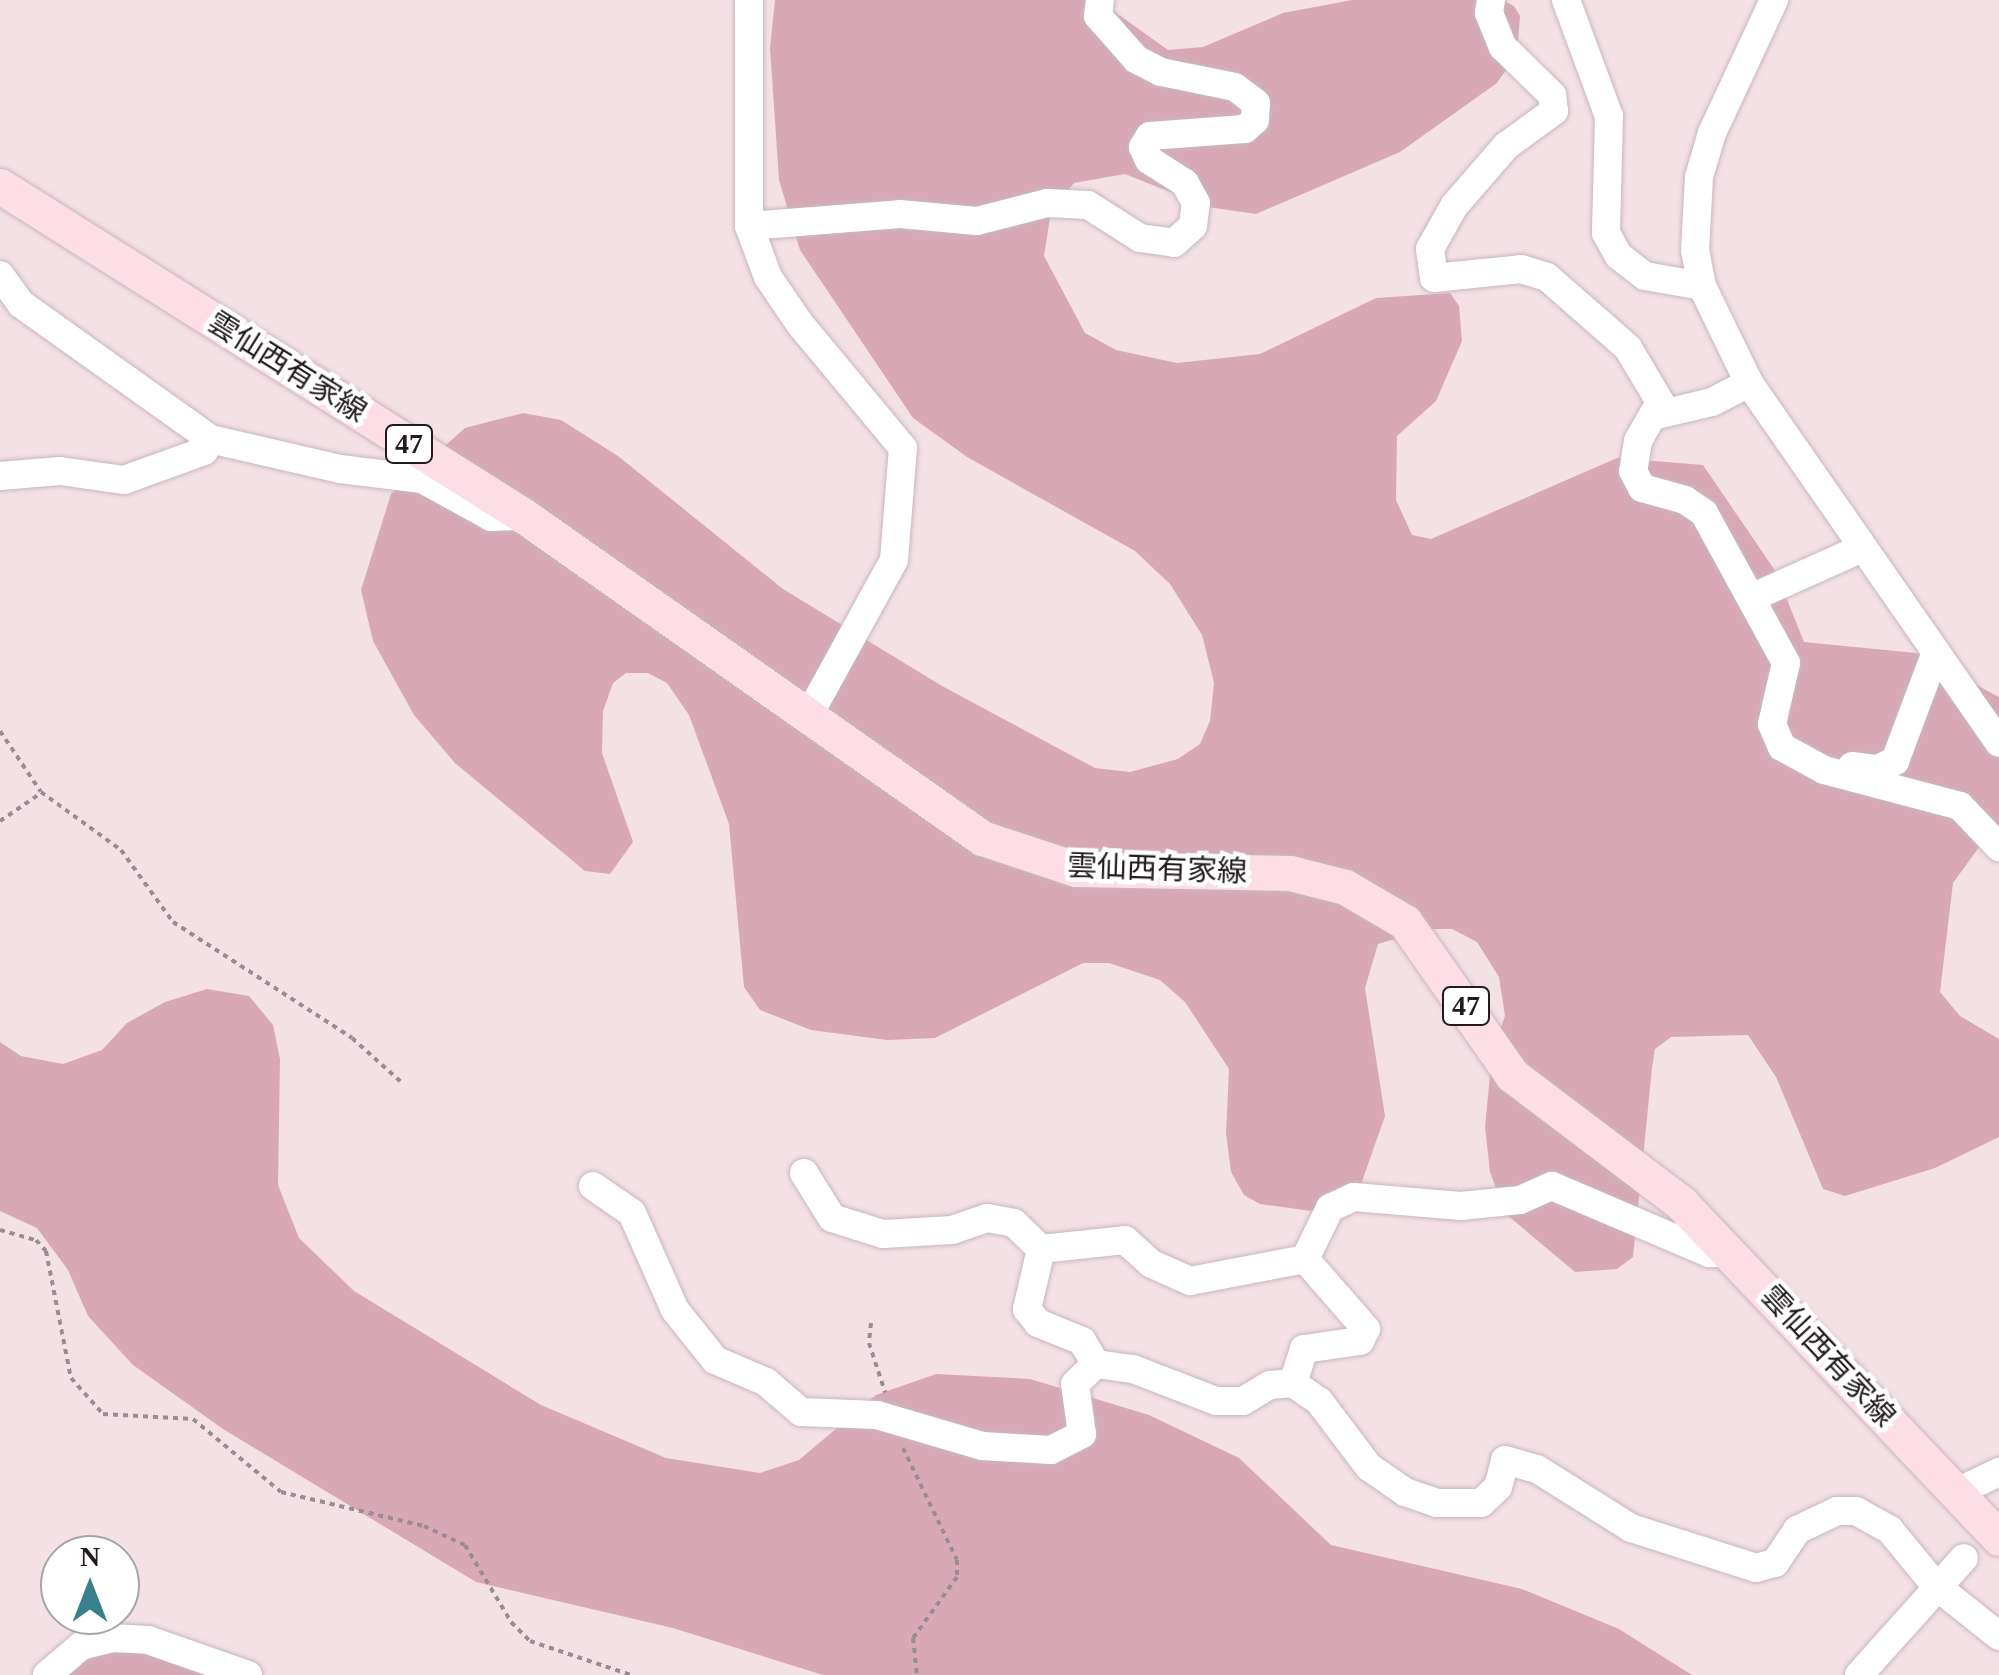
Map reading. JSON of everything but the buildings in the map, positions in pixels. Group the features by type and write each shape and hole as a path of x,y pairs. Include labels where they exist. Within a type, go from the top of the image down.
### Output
{"main road":[{"name":"雲仙西有家線","path":"0,186 524,516 982,838 1032,860 1094,870 1290,873 1345,887 1405,922 1512,1075 1680,1204 1732,1253 1999,1538"}],"street":[{"path":"750,0 749,226 768,278 800,324 903,448 894,560 807,718"},
{"path":"749,226 900,214 977,221 1047,203 1088,205 1140,238 1174,243 1193,226 1196,203 1185,183 1149,160 1143,147 1150,136 1245,129 1254,120 1256,103 1235,87 1161,72 1136,59 1098,16 1100,0"},
{"path":"1491,0 1489,12 1504,47 1552,95 1554,111 1506,146 1454,206 1430,249 1434,278 1521,269 1547,278 1628,348 1655,385 1657,415 1638,441 1633,471 1642,488 1685,500 1704,513 1786,662 1772,734 1782,747 1868,769 1894,761 1936,652"},
{"path":"1566,0 1610,116 1606,233 1619,256 1645,276 1702,286"},
{"path":"1774,0 1712,133 1699,177 1695,250 1702,286 1749,383 1999,743"},
{"path":"0,276 21,304 210,439 340,469 422,479 491,517 524,516"},
{"path":"1657,415 1712,402 1749,383"},
{"path":"0,476 60,471 124,480 204,451 210,439"},
{"path":"1751,598 1862,548"},
{"path":"1807,756 1824,770 1960,806 1999,848"},
{"path":"804,1173 832,1218 883,1234 952,1230 987,1218 1014,1223 1041,1250"},
{"path":"593,1186 632,1213 675,1310 715,1360 766,1382 801,1412 888,1418 982,1446 1067,1446 1082,1434 1075,1384 1096,1364 1133,1368 1216,1401 1243,1401 1270,1385 1293,1384 1318,1401 1370,1467 1405,1492 1437,1504 1481,1503 1498,1486 1505,1460 1537,1469 1631,1528 1756,1568 1776,1562 1797,1530 1837,1511 1856,1511 1890,1530 1931,1590 1999,1636"},
{"path":"1304,1259 1330,1208 1354,1196 1461,1206 1520,1200 1552,1186 1709,1253 1732,1253"},
{"path":"1041,1250 1126,1240 1152,1264 1190,1281 1304,1259"},
{"path":"1041,1250 1028,1309 1038,1323 1082,1341 1096,1364"},
{"path":"1293,1384 1304,1348 1360,1341 1366,1329 1304,1259"},
{"path":"1954,1494 1999,1472"},
{"path":"1858,1675 1964,1558"},
{"path":"47,1675 81,1646 112,1638 148,1640 248,1675"}],"path":[{"path":"0,731 42,792 121,850 158,906 191,937 352,1038 401,1082"},
{"path":"0,821 42,792"},
{"path":"0,1230 36,1240 46,1251 71,1378 103,1414 193,1419 281,1492 424,1526 465,1546 490,1577 511,1622 530,1641 631,1675"},
{"path":"871,1323 869,1343 888,1418 957,1560 957,1577 913,1638 916,1675"}],"shaded area":[{"path":"775,0 1098,0 1168,50 1203,47 1283,13 1352,0 1502,0 1514,6 1520,16 1517,54 1497,83 1400,152 1256,214 1208,207 1125,174 1074,183 1051,211 1044,256 1085,333 1116,350 1177,363 1260,354 1376,298 1450,293 1459,306 1462,341 1436,401 1397,436 1396,500 1412,535 1431,539 1617,458 1703,465 1776,572 1804,642 1916,653 1999,697 1999,838 1982,843 1953,883 1940,992 1960,1016 1999,1039 1999,1137 1935,1168 1845,1196 1823,1189 1776,1077 1748,1035 1671,1037 1655,1049 1633,1257 1617,1269 1575,1272 1506,1214 1490,1172 1485,1127 1492,1054 1505,1016 1499,977 1477,942 1452,929 1429,929 1378,944 1365,988 1385,1116 1359,1190 1311,1211 1260,1204 1244,1195 1231,1172 1226,1134 1229,1069 1185,1002 1160,980 1109,963 1083,963 935,1038 887,1040 811,1030 760,1010 744,987 729,824 689,715 667,683 648,673 626,673 613,683 603,711 602,753 633,842 610,874 585,871 455,763 414,715 373,641 361,590 391,494 465,428 523,413 561,420 618,456 783,589 942,686 1095,768 1130,772 1178,759 1200,744 1210,721 1214,683 1202,635 1170,584 1135,551 967,457 913,418 800,250 779,180 770,48"},
{"path":"207,989 249,996 273,1025 280,1059 278,1185 299,1238 354,1291 541,1405 666,1458 760,1473 799,1460 876,1395 936,1374 1030,1379 1149,1415 1239,1458 1331,1545 1522,1589 1619,1629 1692,1675 823,1675 673,1628 476,1582 223,1429 133,1365 88,1316 68,1270 37,1228 0,1211 0,1042 21,1056 63,1064 102,1050 127,1023 165,1002"},
{"path":"152,1650 220,1675 57,1675 89,1651"}]}
